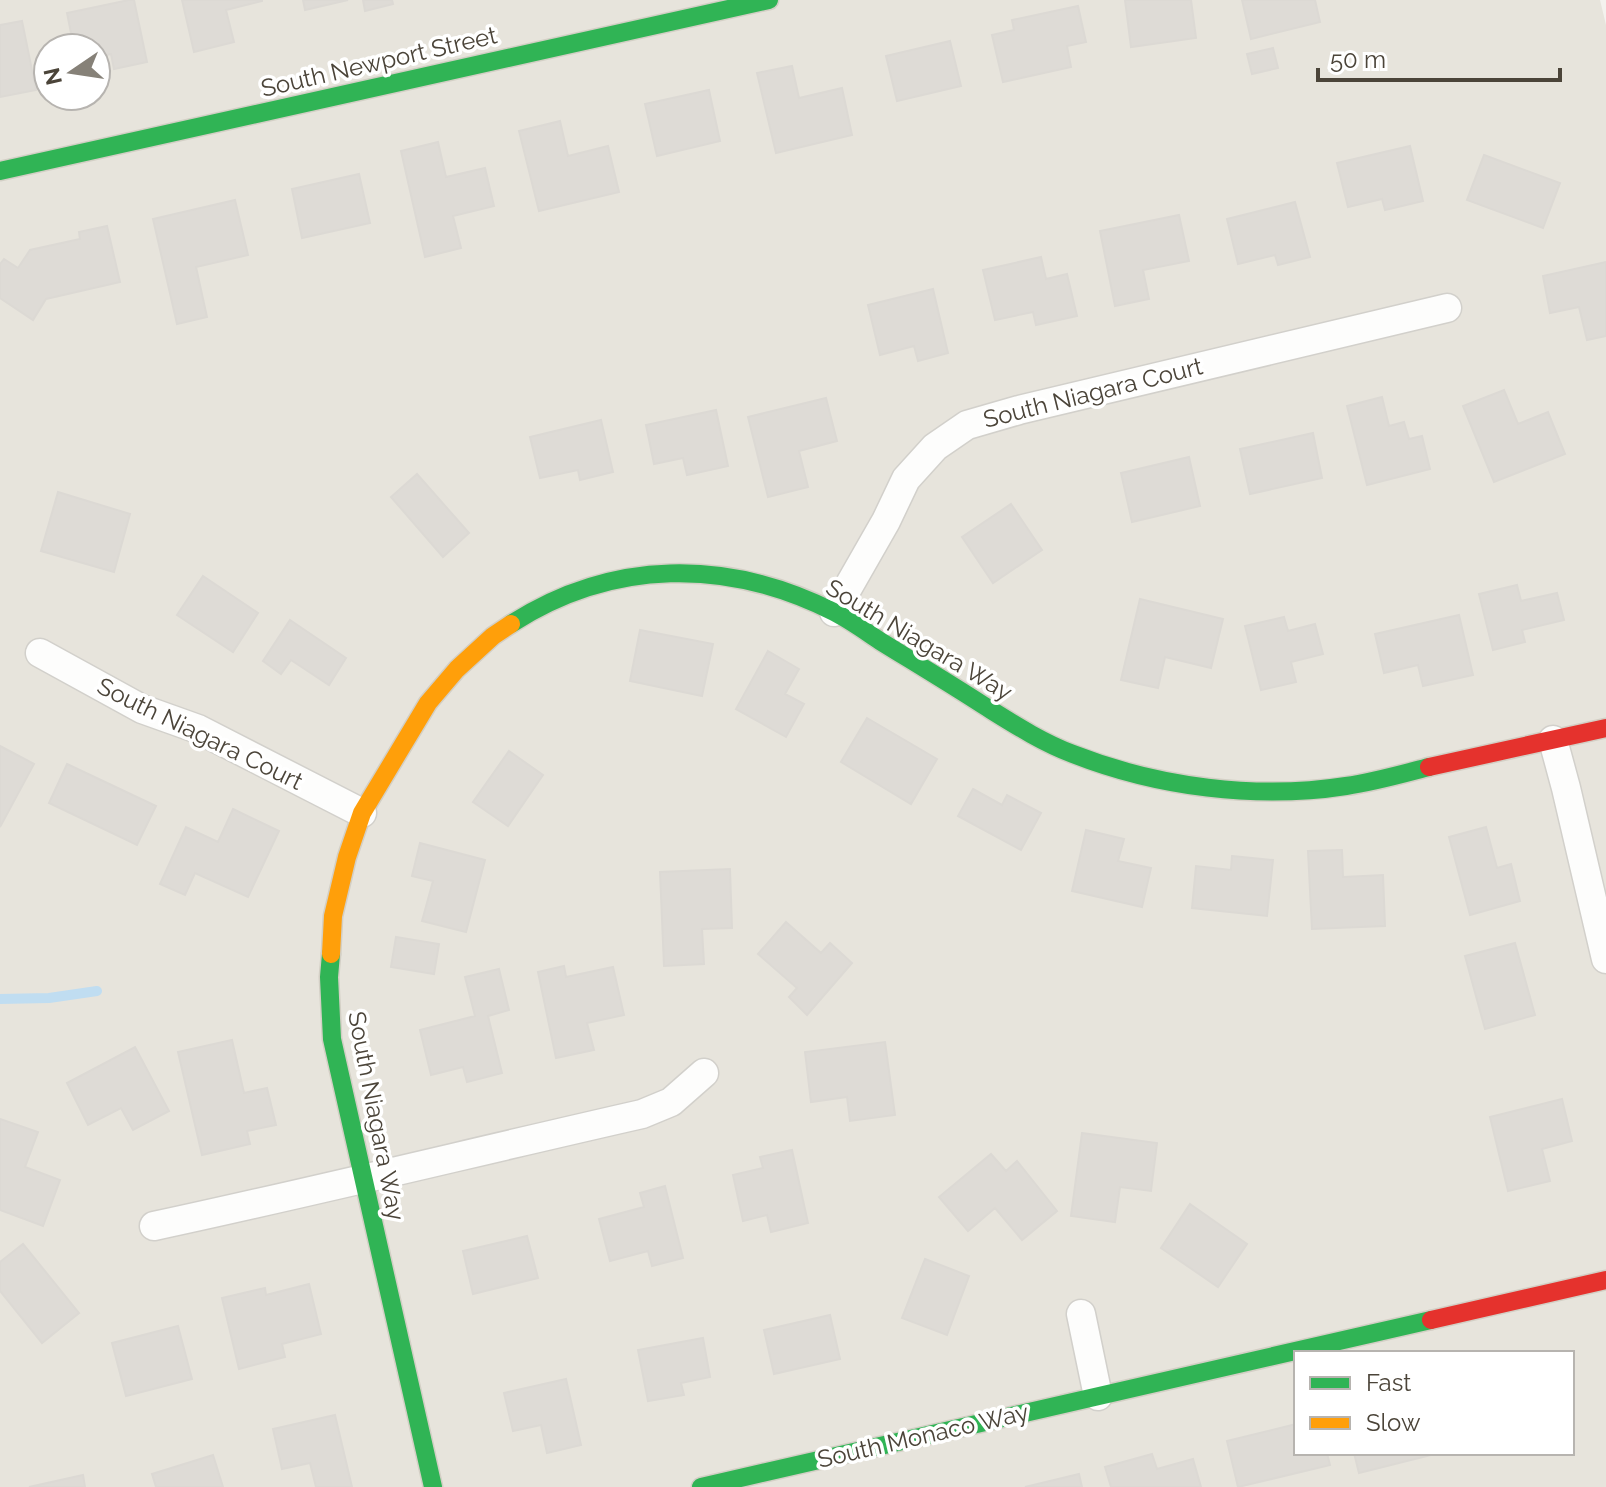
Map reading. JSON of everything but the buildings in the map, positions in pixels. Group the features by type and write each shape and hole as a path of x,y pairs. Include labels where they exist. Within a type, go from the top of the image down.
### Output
{"street":[{"name":"South Newport Street","path":"0,171 769,0"},
{"name":"South Niagara Court","path":"834,612 886,521 906,479 935,447 967,425 1447,308"},
{"name":"South Niagara Way","path":"433,1487 332,1039 329,977 333,916 347,857 362,813 428,703 457,669 493,636 535,609 580,589 628,577 669,572 721,576 773,587 834,612 1030,734 1072,754 1126,772 1204,788 1265,792 1346,786 1606,728"},
{"name":"South Niagara Court","path":"40,653 142,709 198,729 362,813"},
{"path":"1553,740 1606,959"},
{"path":"154,1226 642,1114 671,1102 704,1073"},
{"name":"South Monaco Way","path":"1295,1351 1606,1280"},
{"path":"1081,1314 1098,1396"},
{"name":"South Monaco Way","path":"701,1487 1294,1351"}],"shaded area":[{"path":"0,0 1600,0 1606,25 1606,1487 0,1487"}],"waterway":[{"path":"0,999 49,998 97,991"}],"traffic: fast":[{"path":"0,171 769,0"},
{"path":"511,624 549,603 589,587 629,577 670,573 711,575 753,582 794,594 834,612 1038,738 1073,754 1139,775 1208,788 1278,792 1356,784 1429,767"},
{"path":"331,954 332,1039 433,1487"},
{"path":"1295,1351 1431,1320"},
{"path":"701,1487 1294,1351"}],"traffic: slow":[{"path":"331,954 333,916 347,857 362,813 428,703 457,669 511,624"}],"traffic: jam":[{"path":"1429,767 1606,728"},
{"path":"1431,1320 1606,1280"}]}
